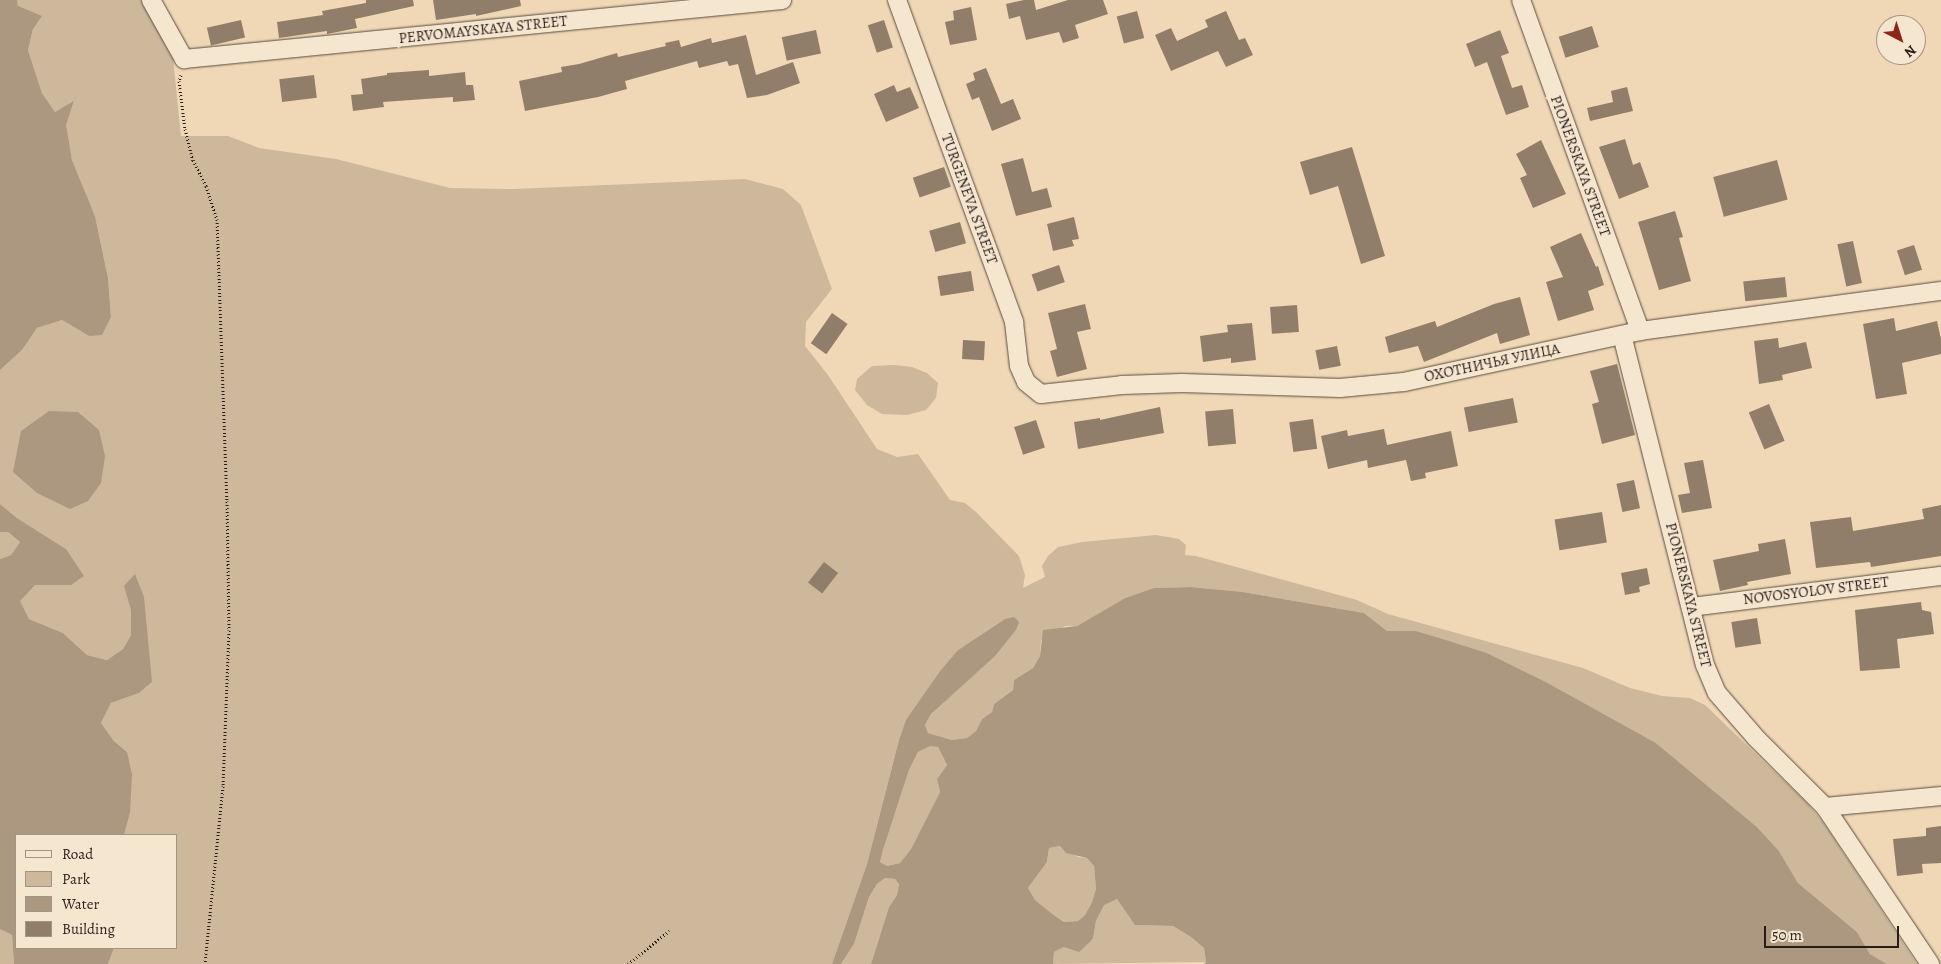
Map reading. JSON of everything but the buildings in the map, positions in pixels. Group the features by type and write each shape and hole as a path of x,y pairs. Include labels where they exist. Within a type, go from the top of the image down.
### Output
{"street":[{"path":"151,0 184,59"},
{"name":"PERVOMAYSKAYA STREET","path":"184,59 782,0"},
{"name":"TURGENEVA STREET","path":"897,0 1014,322 1019,366 1026,382 1041,394"},
{"name":"PIONERSKAYA STREET","path":"1521,0 1640,331"},
{"name":"ОХОТНИЧЬЯ УЛИЦА","path":"1041,394 1122,385 1182,383 1340,388 1404,382 1640,331 1941,291"},
{"name":"PIONERSKAYA STREET","path":"1622,335 1705,665 1717,693 1757,739 1826,807 1930,964"},
{"name":"NOVOSYOLOV STREET","path":"1691,607 1941,576"},
{"path":"1826,807 1941,796"}],"path":[{"path":"184,59 179,81 185,129 194,160 206,186 216,219 228,511 230,630 223,777 205,964"},
{"path":"628,964 668,931"}],"green space":[{"path":"17,0 141,0 173,58 181,136 228,136 259,148 336,159 450,188 514,189 745,179 783,189 801,205 832,289 806,322 805,346 828,375 877,449 897,457 918,454 950,500 965,503 1019,556 1025,575 1023,588 1045,577 1042,566 1048,556 1058,547 1082,542 1156,535 1179,539 1186,545 1185,555 1196,556 1357,600 1388,614 1583,668 1630,688 1662,696 1690,698 1705,705 1806,802 1823,822 1917,964 1887,964 1870,954 1857,932 1798,883 1779,851 1757,827 1656,743 1546,682 1487,653 1416,631 1387,631 1364,613 1243,592 1191,587 1154,588 1125,598 1077,626 1065,626 1041,640 1040,656 1033,668 1014,680 1013,690 994,704 992,712 982,719 976,731 967,738 952,740 928,733 925,725 931,714 956,690 1005,619 958,650 940,671 906,721 899,740 867,864 832,964 108,964 114,949 178,949 178,834 124,834 130,813 127,752 114,741 101,723 111,703 139,693 152,682 131,610 131,635 123,649 107,660 87,655 63,633 29,619 19,601 35,584 71,585 66,549 17,518 0,504 0,370 22,350 37,328 62,320 89,336 111,317 108,278 95,216 72,160 65,125 74,102 55,112 42,93 28,50 33,29 18,6"},
{"path":"894,365 912,367 927,373 938,383 936,398 926,410 907,415 882,414 867,405 855,390 857,379 872,366"},
{"path":"0,532 8,532 20,542 11,555 0,559"},
{"path":"930,745 938,747 947,765 937,779 940,792 911,849 900,863 887,866 880,862 909,770 918,752"},
{"path":"1060,846 1078,857 1087,858 1094,866 1096,889 1085,915 1078,921 1064,922 1035,900 1028,888 1047,862 1049,848"},
{"path":"885,878 895,879 899,883 897,895 889,907 871,964 841,964 854,944 869,897 877,884"},
{"path":"1117,899 1136,925 1173,926 1191,937 1204,948 1206,962 1053,964 1054,952 1064,947 1093,940 1096,921 1104,904"},
{"path":"0,929 12,935 14,964 0,964"}],"water":[{"path":"0,0 17,0 18,6 42,16 33,29 28,50 42,93 55,112 74,101 66,125 72,160 95,216 108,278 111,317 102,335 89,336 62,320 37,328 22,350 0,370"},
{"path":"49,411 78,412 99,430 105,456 101,483 88,501 70,509 37,493 13,472 21,431"},
{"path":"0,504 17,518 66,549 84,576 71,585 35,585 20,601 29,619 63,633 87,655 107,660 123,649 131,635 131,610 124,586 135,574 144,597 152,682 139,693 111,703 101,723 114,741 127,752 132,774 130,813 124,834 15,834 15,949 114,949 108,964 14,964 12,935 0,929 0,559 11,555 20,542 8,532 0,532"},
{"path":"1191,587 1243,592 1364,613 1387,631 1416,631 1487,653 1546,682 1656,743 1757,827 1779,851 1798,883 1857,932 1870,954 1887,964 1204,964 1206,962 1204,948 1191,937 1173,926 1135,925 1117,899 1104,905 1096,921 1093,939 1079,952 1064,947 1054,952 1053,964 871,964 889,907 897,895 899,884 895,879 885,878 877,884 869,897 854,944 841,964 832,964 867,864 899,740 906,720 940,671 958,650 1005,619 1014,617 1019,622 1016,630 995,656 931,714 925,725 928,733 952,740 967,738 976,731 982,719 992,712 994,704 1013,690 1014,680 1033,668 1040,656 1043,630 1077,626 1125,598 1154,588","holes":["930,746 938,747 947,765 937,779 940,792 911,849 900,863 887,866 880,862 909,770 918,752","1060,846 1066,853 1087,858 1094,866 1096,889 1085,915 1078,921 1064,922 1035,900 1028,888 1047,862 1049,848"]}]}
